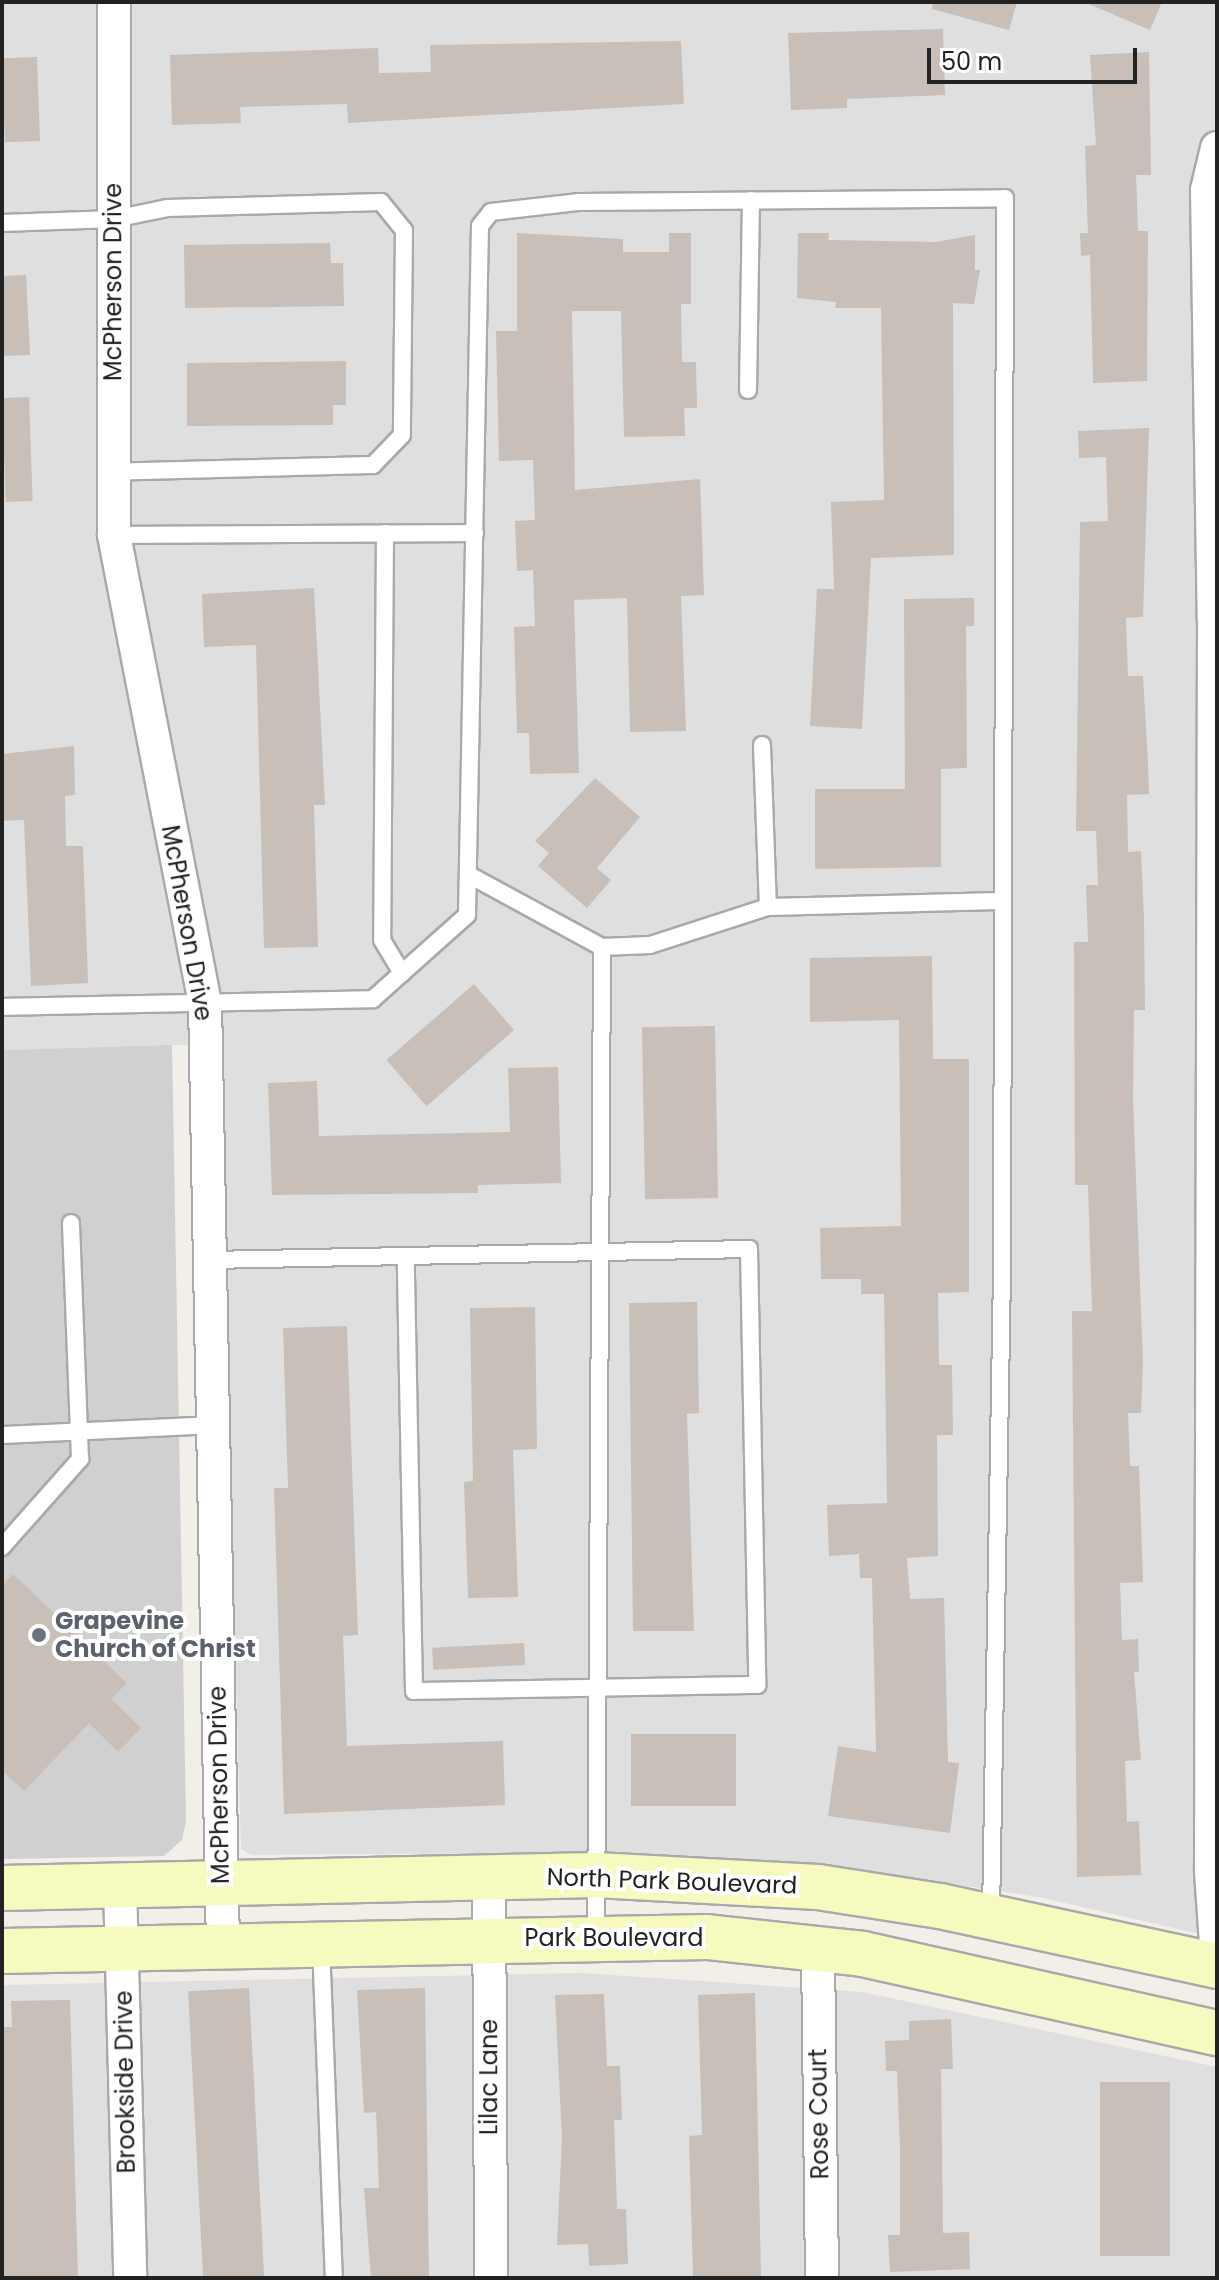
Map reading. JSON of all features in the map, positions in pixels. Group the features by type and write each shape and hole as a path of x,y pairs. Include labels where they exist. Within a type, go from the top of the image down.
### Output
{"main road":[{"name":"North Park Boulevard","path":"120,1885 596,1875 818,1887 991,1917 1217,1963"},
{"path":"2,1888 120,1885"},
{"name":"Park Boulevard","path":"2,1951 596,1936 707,1937 940,1969 1217,2033"}],"street":[{"name":"McPherson Drive","path":"114,2 114,535 205,1001 223,1945"},
{"path":"1217,148 1207,190 1214,621 1211,1871 1217,1963"},
{"name":"Lilac Lane","path":"489,1876 491,2278"},
{"name":"Brookside Drive","path":"120,1885 130,2278"},
{"name":"Rose Court","path":"818,1950 822,2278"}],"lane":[{"path":"2,1007 373,999 467,915 471,876 480,226 491,212 579,202 1005,198 1000,901 1002,1272 991,1917"},
{"path":"748,390 751,200"},
{"path":"2,223 114,219 167,208 381,202 404,230 402,435 373,465 112,472"},
{"path":"385,533 382,940 402,973"},
{"path":"114,535 475,533"},
{"path":"762,745 768,907"},
{"path":"471,876 602,947 650,945 768,907 1000,901"},
{"path":"596,1936 602,947"},
{"path":"2,1547 80,1459 71,1223"},
{"path":"210,1260 600,1252 749,1249 757,1685 414,1691 406,1256"},
{"path":"2,1435 213,1425"},
{"path":"321,1943 334,2278"}],"shaded area":[{"path":"2,2 1217,2 1217,1938 1043,1898 869,1871 622,1852 252,1855 241,1849 217,1044 2,1050"},
{"path":"172,1045 186,1822 182,1840 164,1856 2,1859 2,1050"},
{"path":"581,1973 862,1992 1217,2067 1217,2278 2,2278 2,1985"}],"building":[{"path":"933,2 1017,2 1009,30 932,9"},
{"path":"1084,2 1162,2 1150,30"},
{"path":"943,29 945,95 847,99 847,108 791,110 788,33"},
{"path":"681,41 684,104 348,123 347,104 240,107 241,123 172,125 170,55 378,48 379,73 431,72 430,45"},
{"path":"1149,52 1151,175 1136,175 1138,231 1148,231 1147,381 1093,383 1090,255 1081,256 1080,233 1088,233 1085,146 1096,145 1090,55"},
{"path":"37,57 40,141 5,142 2,58"},
{"path":"517,233 623,239 623,252 669,252 669,233 691,233 691,304 681,304 682,362 696,362 697,408 684,408 685,436 624,437 621,311 572,311 575,490 700,479 704,595 681,596 686,731 630,732 627,598 574,600 579,773 530,774 529,733 517,733 514,627 535,626 533,570 517,571 515,521 535,520 533,460 499,461 496,331 517,331"},
{"path":"798,233 829,233 828,240 936,242 975,235 975,270 980,270 974,304 953,303 954,555 871,558 862,729 810,726 817,589 834,589 831,502 884,500 881,308 835,308 836,302 797,298"},
{"path":"330,243 331,263 343,263 344,306 185,308 184,245"},
{"path":"26,275 30,355 2,356 2,276"},
{"path":"346,361 346,405 333,405 333,425 187,426 187,363"},
{"path":"29,397 33,501 6,502 2,398"},
{"path":"1149,428 1143,617 1126,618 1128,676 1143,676 1149,794 1127,795 1128,852 1141,851 1144,919 1145,1010 1134,1010 1133,1099 1143,1363 1141,1413 1128,1413 1130,1466 1139,1466 1143,1582 1120,1583 1122,1640 1138,1639 1139,1672 1134,1672 1141,1760 1125,1761 1127,1822 1139,1821 1141,1875 1077,1877 1072,1311 1092,1311 1088,1185 1075,1185 1074,942 1088,942 1086,885 1098,885 1096,831 1076,831 1080,522 1108,521 1106,457 1079,458 1078,431"},
{"path":"314,588 325,805 314,805 318,947 264,948 256,645 204,647 202,594"},
{"path":"974,598 974,626 966,626 967,768 941,769 941,867 815,869 815,789 905,789 904,599"},
{"path":"74,746 75,795 65,796 66,846 83,846 88,983 31,986 24,820 2,821 2,754"},
{"path":"595,778 640,817 597,868 611,880 587,908 538,866 549,853 535,841"},
{"path":"932,956 933,1059 969,1059 969,1292 938,1293 939,1365 952,1365 953,1435 937,1435 938,1556 907,1558 910,1599 944,1598 948,1762 959,1763 950,1833 828,1816 838,1746 876,1752 872,1578 860,1578 859,1554 829,1556 827,1505 887,1503 884,1294 861,1294 861,1279 821,1279 820,1228 901,1226 899,1020 810,1022 810,958"},
{"path":"474,984 514,1030 426,1106 386,1060"},
{"path":"715,1026 718,1198 645,1199 642,1027"},
{"path":"558,1067 561,1183 478,1185 478,1193 272,1195 268,1083 317,1081 319,1136 510,1132 508,1068"},
{"path":"697,1302 699,1413 687,1414 694,1631 633,1631 629,1303"},
{"path":"535,1307 537,1449 513,1450 518,1597 468,1598 464,1482 473,1481 470,1308"},
{"path":"347,1326 358,1635 343,1636 347,1746 503,1741 505,1805 284,1814 274,1488 288,1488 283,1328"},
{"name":"Grapevine Church of Christ","path":"13,1574 127,1683 111,1699 141,1728 118,1752 89,1723 24,1791 2,1770 2,1586"},
{"path":"524,1643 525,1665 433,1670 432,1648"},
{"path":"631,1734 736,1734 736,1806 631,1806"},
{"path":"249,1988 264,2278 203,2278 188,1991"},
{"path":"425,1988 429,2278 371,2278 364,2188 379,2188 376,2112 364,2113 357,1990"},
{"path":"755,1993 761,2278 693,2278 689,2136 702,2135 698,1995"},
{"path":"604,1994 607,2066 620,2066 622,2120 614,2120 617,2209 626,2209 628,2264 589,2266 588,2244 557,2245 562,2138 555,1995"},
{"path":"70,2000 78,2278 2,2276 2,2027 12,2027 11,2001"},
{"path":"951,2019 953,2069 941,2069 943,2233 969,2232 970,2269 890,2272 888,2235 900,2235 900,2150 897,2071 886,2071 885,2041 909,2040 909,2021"},
{"path":"1100,2082 1170,2082 1170,2256 1100,2256"}],"place":[{"name":"Grapevine Church of Christ","path":"39,1635"}]}
